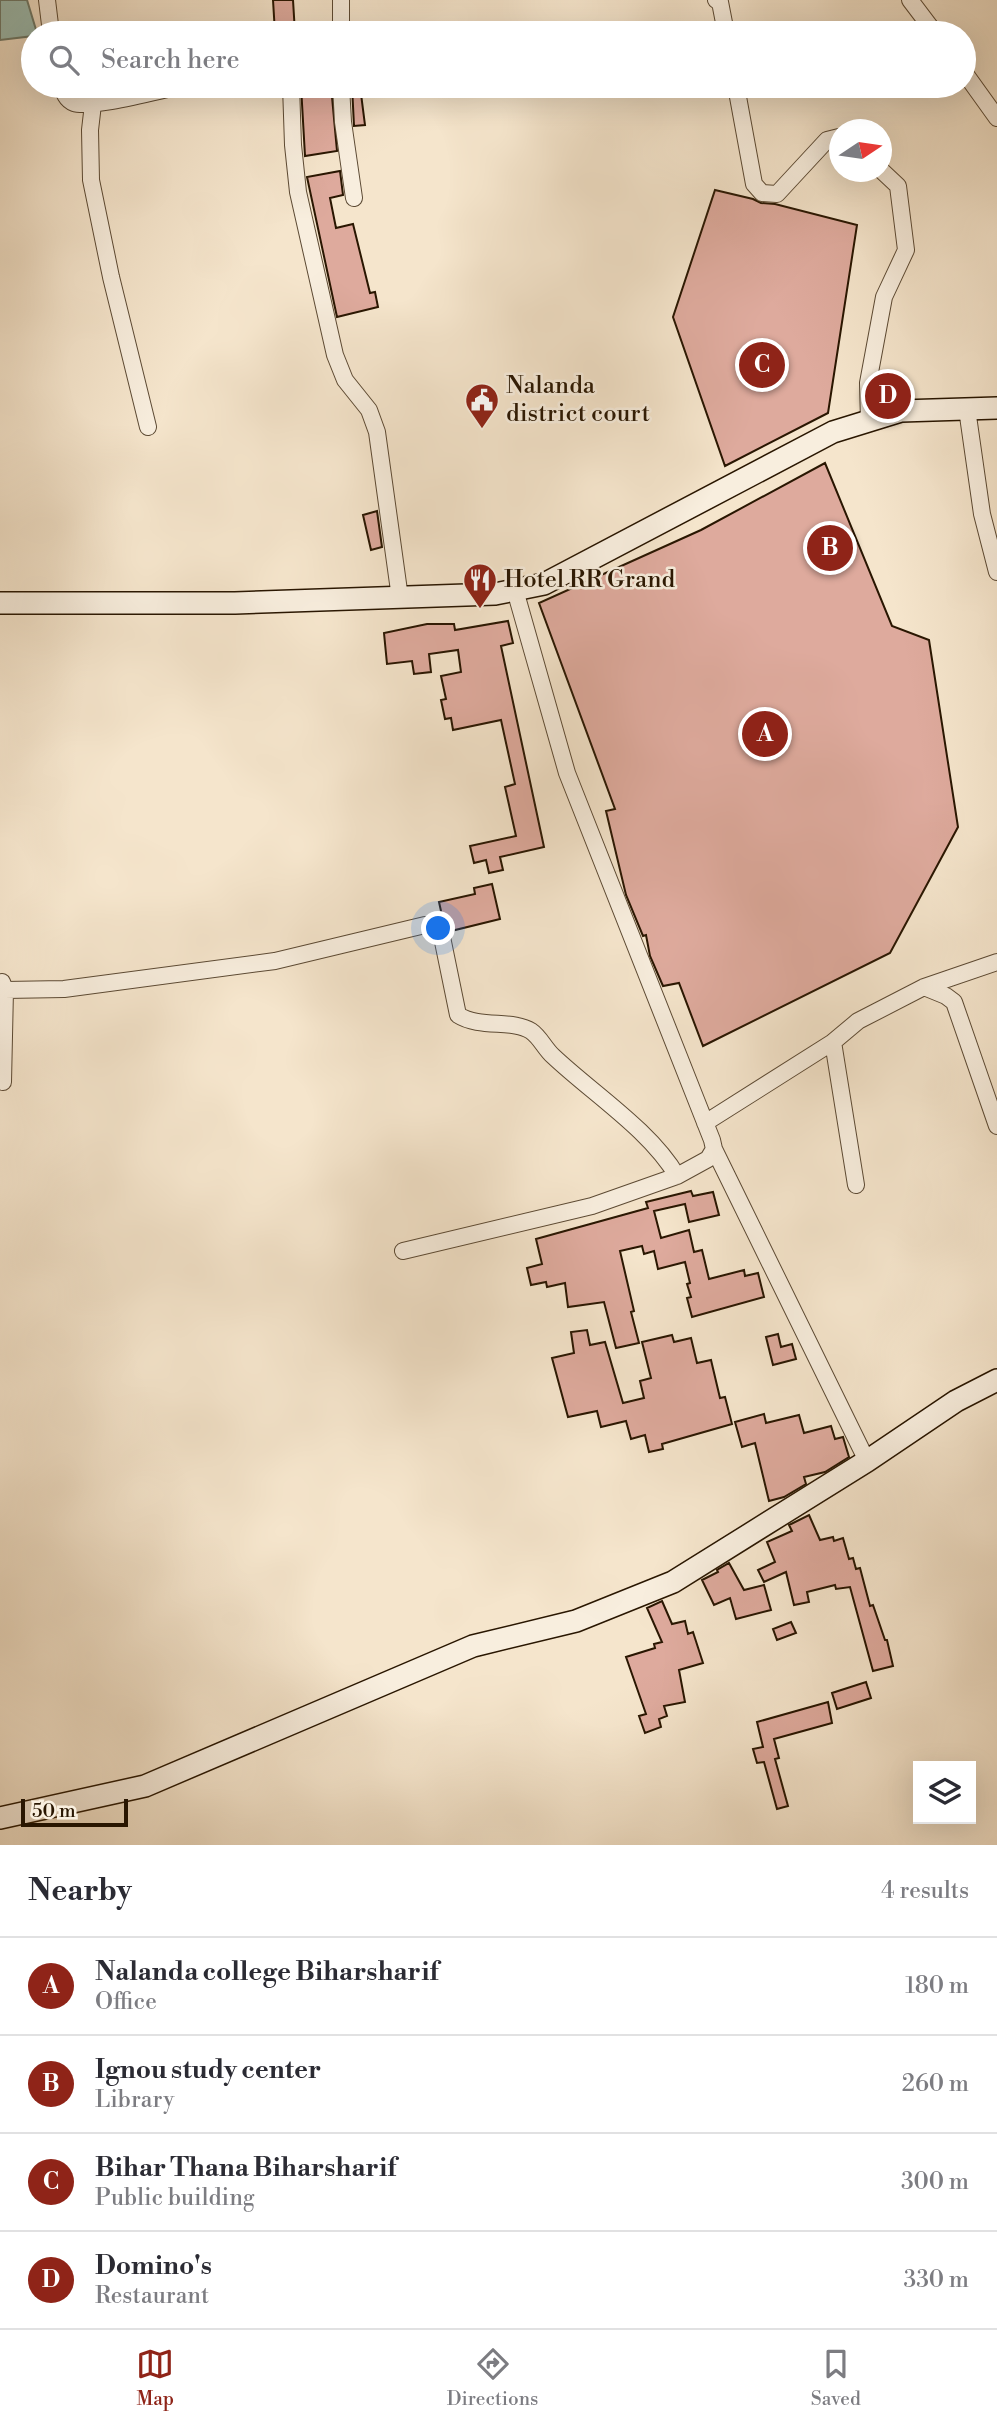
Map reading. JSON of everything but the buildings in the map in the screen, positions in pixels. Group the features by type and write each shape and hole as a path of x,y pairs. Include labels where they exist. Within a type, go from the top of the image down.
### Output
{"main road":[{"path":"0,603 235,603 495,594 544,584 833,432 901,411 997,408"},
{"path":"0,1818 145,1786 473,1646 576,1621 673,1582 867,1461 956,1401 997,1380"}],"street":[{"path":"47,0 50,21"},
{"path":"341,0 341,21"},
{"path":"716,0 720,2 724,21"},
{"path":"911,0 926,21"},
{"path":"976,89 997,118"},
{"path":"67,98 76,104 93,104 122,98"},
{"path":"291,98 298,192 335,355 345,380 369,410 377,432 400,598"},
{"path":"342,98 354,198"},
{"path":"738,98 754,184 762,192 777,194 829,140"},
{"path":"93,104 90,180 148,427"},
{"path":"869,421 868,383 884,298 906,250 898,186 892,180"},
{"path":"967,409 982,514 997,572"},
{"path":"515,590 567,773 714,1149 867,1461"},
{"path":"3,1082 2,986 64,989 275,961 425,925 436,927 442,937 458,1015 468,1021 531,1031 551,1054 659,1149 677,1176"},
{"path":"705,1123 833,1042 858,1021 924,988 997,962"},
{"path":"924,988 954,1002 997,1126"},
{"path":"833,1042 856,1185"},
{"path":"403,1251 592,1206 677,1176 708,1159 714,1149"}],"water":[{"path":"0,0 27,0 33,21 21,21 21,37 0,40"}],"place":[{"name":"Bihar Thana Biharsharif","path":"762,365"},
{"name":"Domino's","path":"888,396"},
{"name":"Nalanda district court","path":"482,430"},
{"name":"Ignou study center","path":"830,548"},
{"name":"Hotel RR Grand","path":"480,610"},
{"name":"Nalanda college Biharsharif","path":"765,734"}]}
